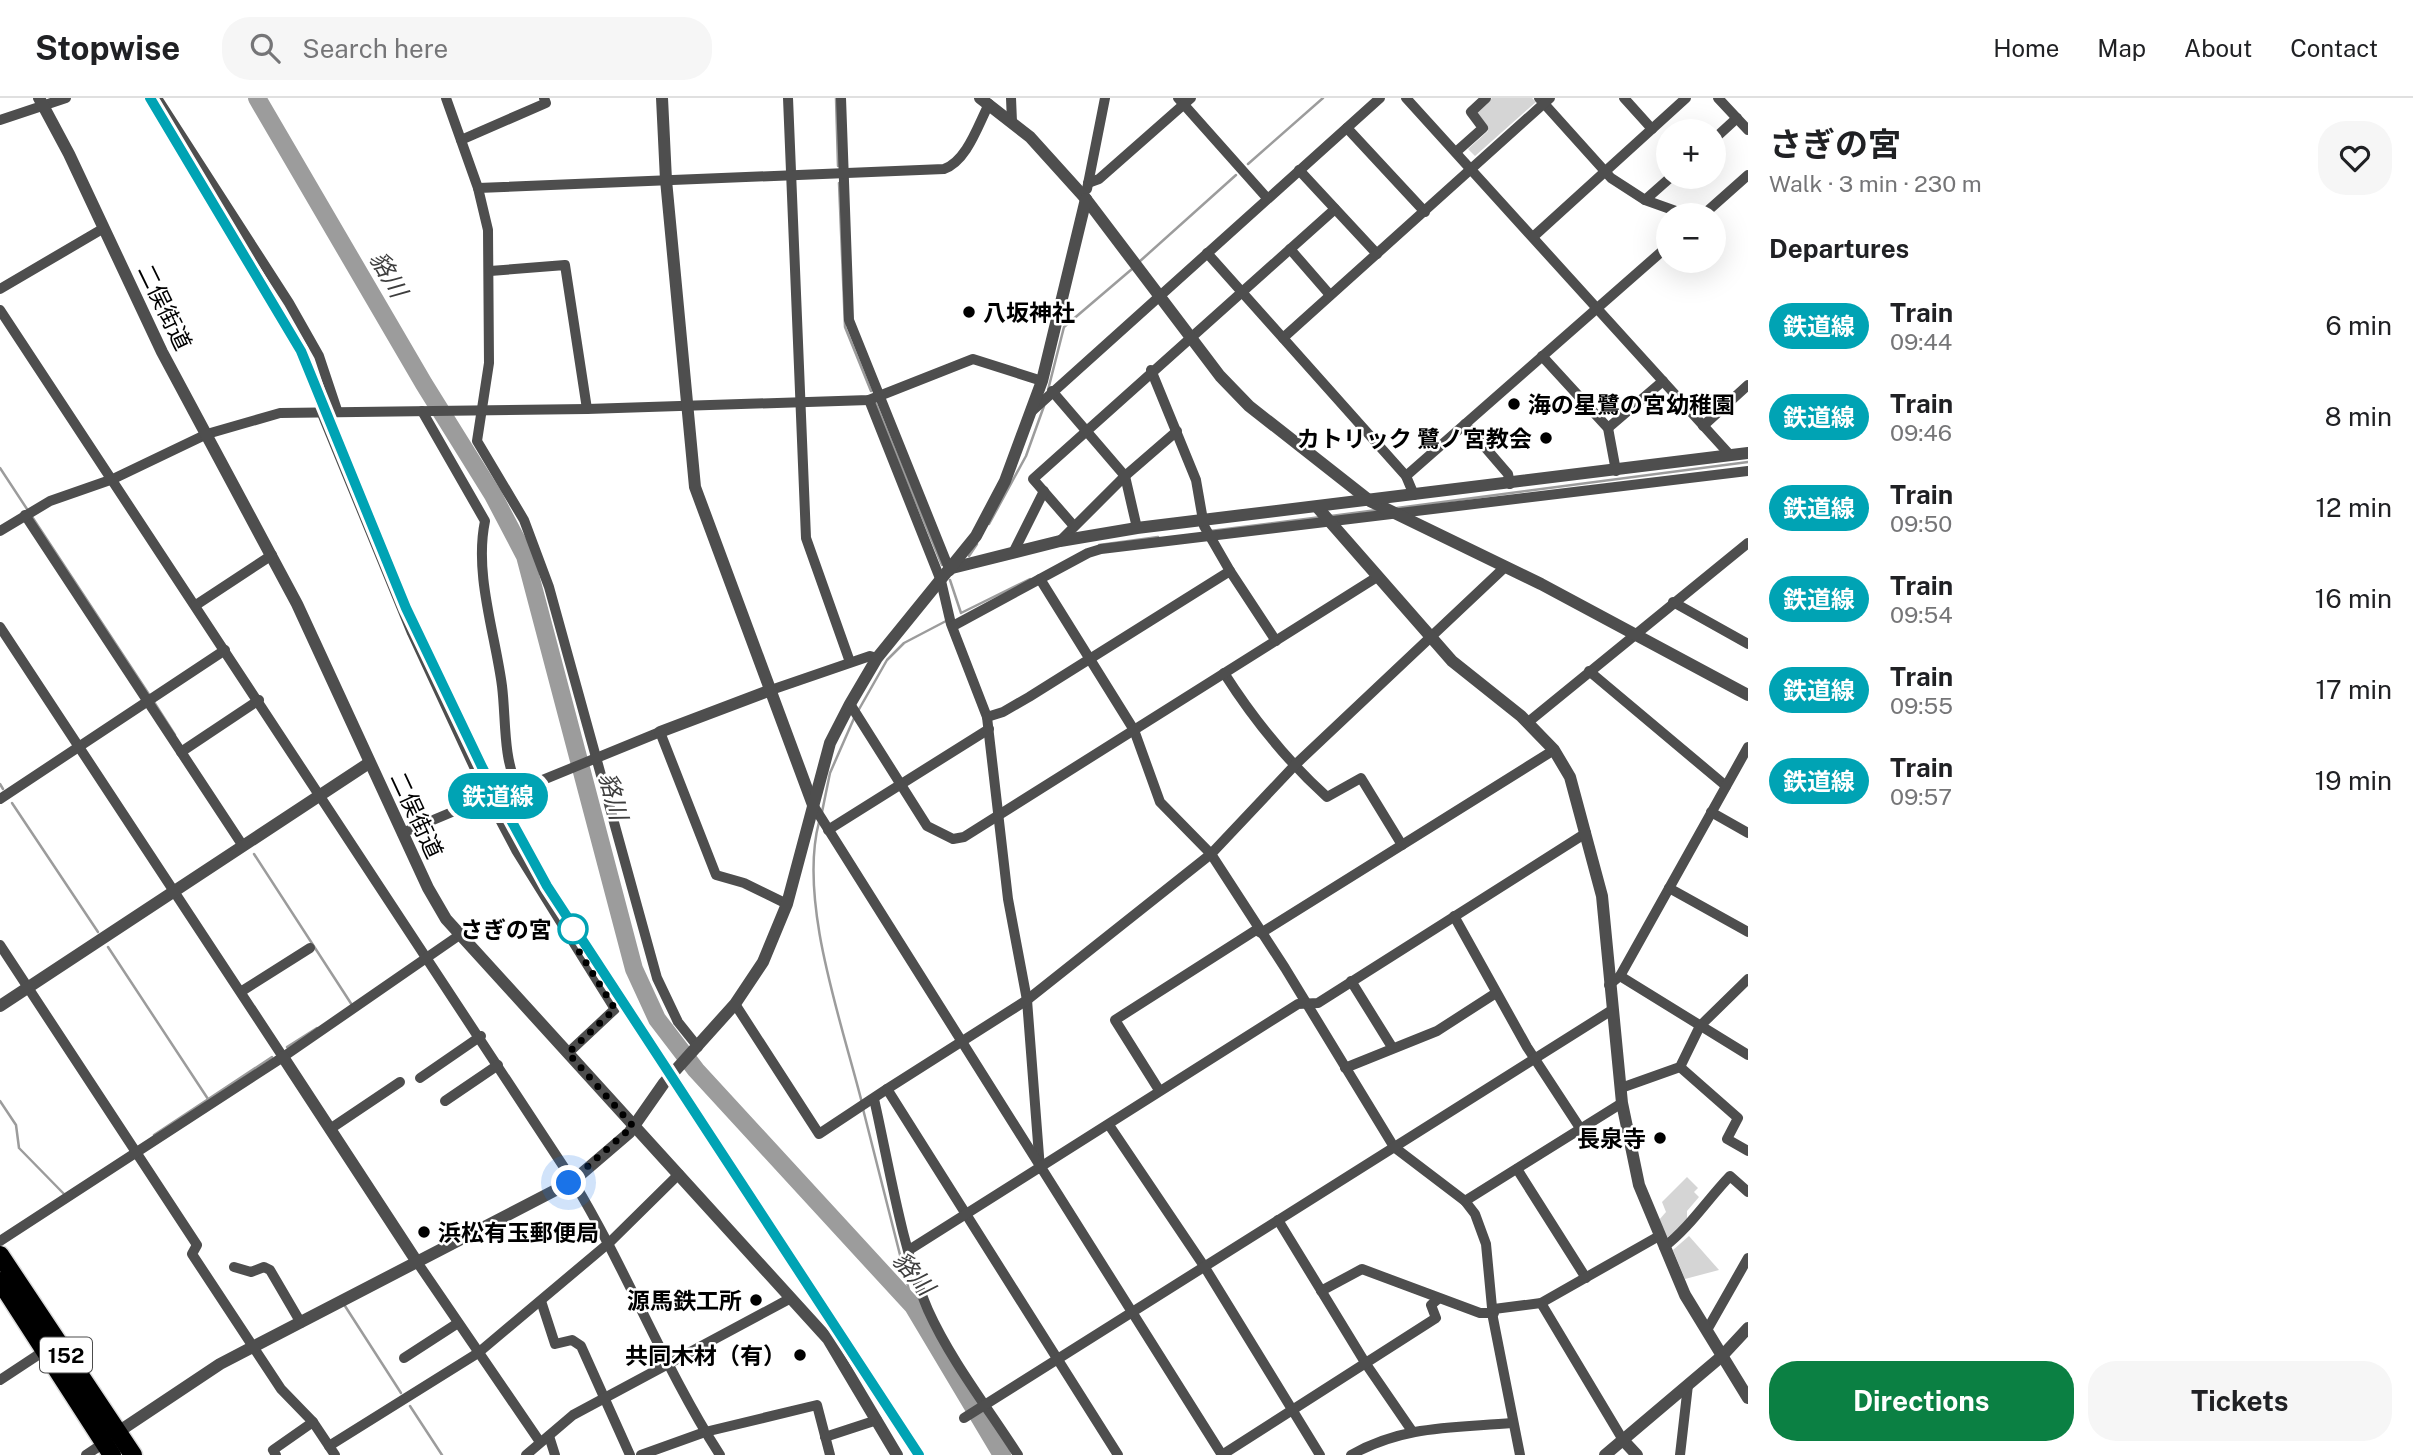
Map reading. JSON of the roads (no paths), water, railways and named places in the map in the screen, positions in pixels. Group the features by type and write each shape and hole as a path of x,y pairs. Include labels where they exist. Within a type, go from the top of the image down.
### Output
{"highway":[{"name":"152","path":"0,1255 111,1443"},
{"name":"152","path":"0,1282 44,1351 111,1443 133,1455"}],"street":[{"path":"0,120 42,102 66,98"},
{"path":"157,98 289,303 319,356 337,410"},
{"path":"446,98 478,188 488,230 489,363 477,441 524,520 549,587 591,762 657,978 678,1022 696,1050"},
{"path":"461,140 545,103 544,98"},
{"path":"662,98 666,180 695,487 815,808 960,1043 1222,1455 1436,1318 1431,1305 1438,1299"},
{"path":"788,98 806,538 850,662"},
{"path":"841,98 849,320 873,399 948,573 948,612 987,717 1008,899 1027,1000 1040,1169"},
{"path":"1012,98 1012,122"},
{"path":"86,1455 111,1443 214,1368 573,1181 633,1126 655,1093 735,1004 763,962 787,904 815,808 830,743 855,711 877,658 948,573 993,506 1035,407 1086,200 1105,98"},
{"path":"1035,407 1380,98"},
{"path":"1406,98 1730,455"},
{"path":"1456,152 1483,128 1471,111 1486,98"},
{"path":"1624,98 1652,129"},
{"path":"1533,237 1686,98"},
{"path":"1718,98 1748,130"},
{"path":"1088,183 1099,179 1184,100 1266,198"},
{"path":"1283,338 1544,100 1605,171 1645,200 1656,204"},
{"path":"478,188 843,174 951,167 963,154 985,101 1030,137 1086,200 1220,376 1249,406 1373,503 1634,633 1748,695"},
{"name":"二俣街道","path":"42,102 162,352 272,555 428,888 446,919 833,1347 897,1455"},
{"path":"1726,128 1737,118"},
{"path":"1348,128 1424,212"},
{"path":"1299,170 1377,254"},
{"path":"1716,203 1748,175"},
{"path":"1645,200 1657,189"},
{"path":"1073,525 1033,479 1151,370 1335,209"},
{"path":"0,289 104,228"},
{"path":"1290,249 1331,295"},
{"path":"1207,253 1406,476 1414,495"},
{"path":"1406,476 1656,257"},
{"path":"490,271 565,265 587,410"},
{"path":"0,310 481,1036 573,1181 610,1242 669,1363 720,1455"},
{"path":"1542,356 1608,428 1616,471"},
{"path":"0,531 28,513 113,479 207,434 280,413 337,410 587,410 873,399 973,359 1042,381"},
{"path":"1151,370 1196,480 1206,530 1276,640"},
{"path":"1608,428 1663,381"},
{"path":"1703,426 1748,384"},
{"path":"1052,391 1125,476 1137,528"},
{"path":"321,411 417,646 488,797 516,850 615,1009 568,1053"},
{"path":"422,411 485,521 481,542 517,786 523,788 771,690 850,662 870,656 877,658"},
{"path":"1465,425 1508,474 1510,484"},
{"path":"1060,541 1073,525 1125,476 1177,431"},
{"path":"952,625 1088,552 1101,549 1206,530 1323,514 1414,495 1748,453"},
{"path":"1323,514 1394,512 1748,471"},
{"path":"1013,552 1044,491"},
{"path":"28,513 148,702 184,750 243,846"},
{"path":"1323,514 1452,660 1527,723 1554,750 1570,777 1602,896 1622,1103 1639,1185 1685,1295 1748,1398"},
{"path":"948,573 1013,552 1137,528 1206,530"},
{"path":"1527,723 1634,633 1747,545"},
{"path":"196,605 272,555"},
{"path":"735,1004 819,1134 1027,1000 1211,854 1294,766 1505,567"},
{"path":"987,717 1003,712 1230,571"},
{"path":"855,711 927,826 954,839 975,831 997,814 1377,577"},
{"path":"1040,579 1134,730 1160,802 1211,854 1394,1147 1465,1201 1475,1214 1486,1244 1512,1423 1520,1455"},
{"path":"1673,602 1748,644"},
{"path":"0,627 242,991 417,1262 478,1353 555,1455"},
{"path":"0,799 225,650"},
{"path":"1589,671 1726,786"},
{"path":"1223,673 1253,718 1294,766 1327,797 1361,778 1402,845"},
{"path":"184,750 258,700"},
{"path":"826,827 989,729"},
{"path":"660,733 716,875 744,883 787,904"},
{"path":"1609,985 1619,976 1748,747"},
{"path":"1261,933 1554,750"},
{"path":"0,1006 369,763"},
{"path":"402,833 488,797"},
{"path":"1711,812 1748,833"},
{"path":"909,1250 1298,1004 1318,1003 1586,833"},
{"path":"1669,888 1748,932"},
{"path":"1454,916 1496,993 1580,1128"},
{"path":"1159,1090 1115,1020 1256,930 1261,933"},
{"path":"0,1241 283,1057 461,934"},
{"path":"0,945 197,1245 192,1254 256,1346 281,1389 313,1422 332,1451 478,1353 610,1242 679,1174"},
{"path":"242,991 310,948"},
{"path":"1619,976 1700,1027 1747,1052"},
{"path":"1621,1088 1680,1067 1700,1027 1748,979"},
{"path":"1351,981 1392,1047"},
{"path":"1345,1068 1437,1031 1496,993"},
{"path":"964,1418 1612,1010"},
{"path":"420,1078 481,1036"},
{"path":"444,1101 498,1065"},
{"path":"1680,1067 1738,1118 1727,1139 1748,1151"},
{"path":"330,1129 400,1082"},
{"path":"887,1089 1118,1455"},
{"path":"871,1100 915,1277 930,1313 1018,1455"},
{"path":"1465,1201 1622,1103"},
{"path":"1110,1125 1204,1266 1321,1455"},
{"path":"1517,1169 1586,1278"},
{"path":"1321,1291 1359,1268 1480,1313 1541,1303 1686,1230 1707,1200 1730,1177 1748,1192"},
{"path":"1278,1220 1366,1364 1412,1432"},
{"path":"1707,1330 1748,1258"},
{"path":"234,1267 251,1272 264,1267 270,1270 301,1323"},
{"path":"526,1455 573,1415 791,1298"},
{"path":"541,1301 554,1343 557,1345 572,1340 579,1344 630,1455"},
{"path":"1541,1303 1623,1440 1637,1455"},
{"path":"404,1358 458,1323"},
{"path":"1610,1453 1722,1356 1748,1328"},
{"path":"0,1380 44,1351"},
{"path":"1680,1455 1689,1385"},
{"path":"642,1455 705,1432 817,1405 830,1455"},
{"path":"825,1437 877,1420"},
{"path":"276,1455 272,1450 313,1422"},
{"path":"1352,1455 1379,1439 1412,1432 1512,1423"}],"waterway":[{"name":"貉川","path":"257,98 424,384 493,495 525,556 634,969 657,1019 696,1070 913,1306 1002,1455"},
{"path":"836,98 838,166"},
{"path":"1248,164 1323,98"},
{"path":"1139,262 1236,175"},
{"path":"839,183 845,327 871,391"},
{"path":"1048,390 1064,327 1132,269"},
{"path":"876,404 942,565"},
{"path":"989,524 1026,456 1044,406"},
{"path":"1397,508 1748,462"},
{"path":"0,468 150,696"},
{"path":"1331,516 1377,510"},
{"path":"1210,531 1321,517"},
{"path":"1099,545 1158,537"},
{"path":"969,556 977,544"},
{"path":"950,580 961,613 1030,579"},
{"path":"858,711 887,660 904,643 946,621"},
{"path":"154,702 175,735"},
{"path":"822,812 830,773 855,716"},
{"path":"0,784 3,789"},
{"path":"12,803 98,932"},
{"path":"819,822 814,854 818,925 834,1000 862,1103"},
{"path":"254,854 352,1005"},
{"path":"108,947 208,1099"},
{"path":"287,1047 317,1028"},
{"path":"154,1135 272,1057"},
{"path":"0,1101 16,1125 19,1148 65,1195"},
{"path":"863,1109 913,1306"},
{"path":"345,1306 401,1393"},
{"path":"410,1406 442,1455"}],"railway":[{"path":"150,98 301,351 406,608 483,769 547,886 919,1455"}],"train":[{"name":"鉄道線","path":"150,98 301,351 340,440 406,608 483,769 547,886 919,1455"}],"place":[{"name":"八坂神社","path":"969,312"},
{"name":"海の星鷺の宮幼稚園","path":"1514,404"},
{"name":"カトリック 鷺ノ宮教会","path":"1546,438"},
{"name":"さぎの宮","path":"573,929"},
{"name":"長泉寺","path":"1660,1138"},
{"name":"浜松有玉郵便局","path":"424,1232"},
{"name":"源馬鉄工所","path":"756,1300"},
{"name":"共同木材（有）","path":"800,1355"}]}
